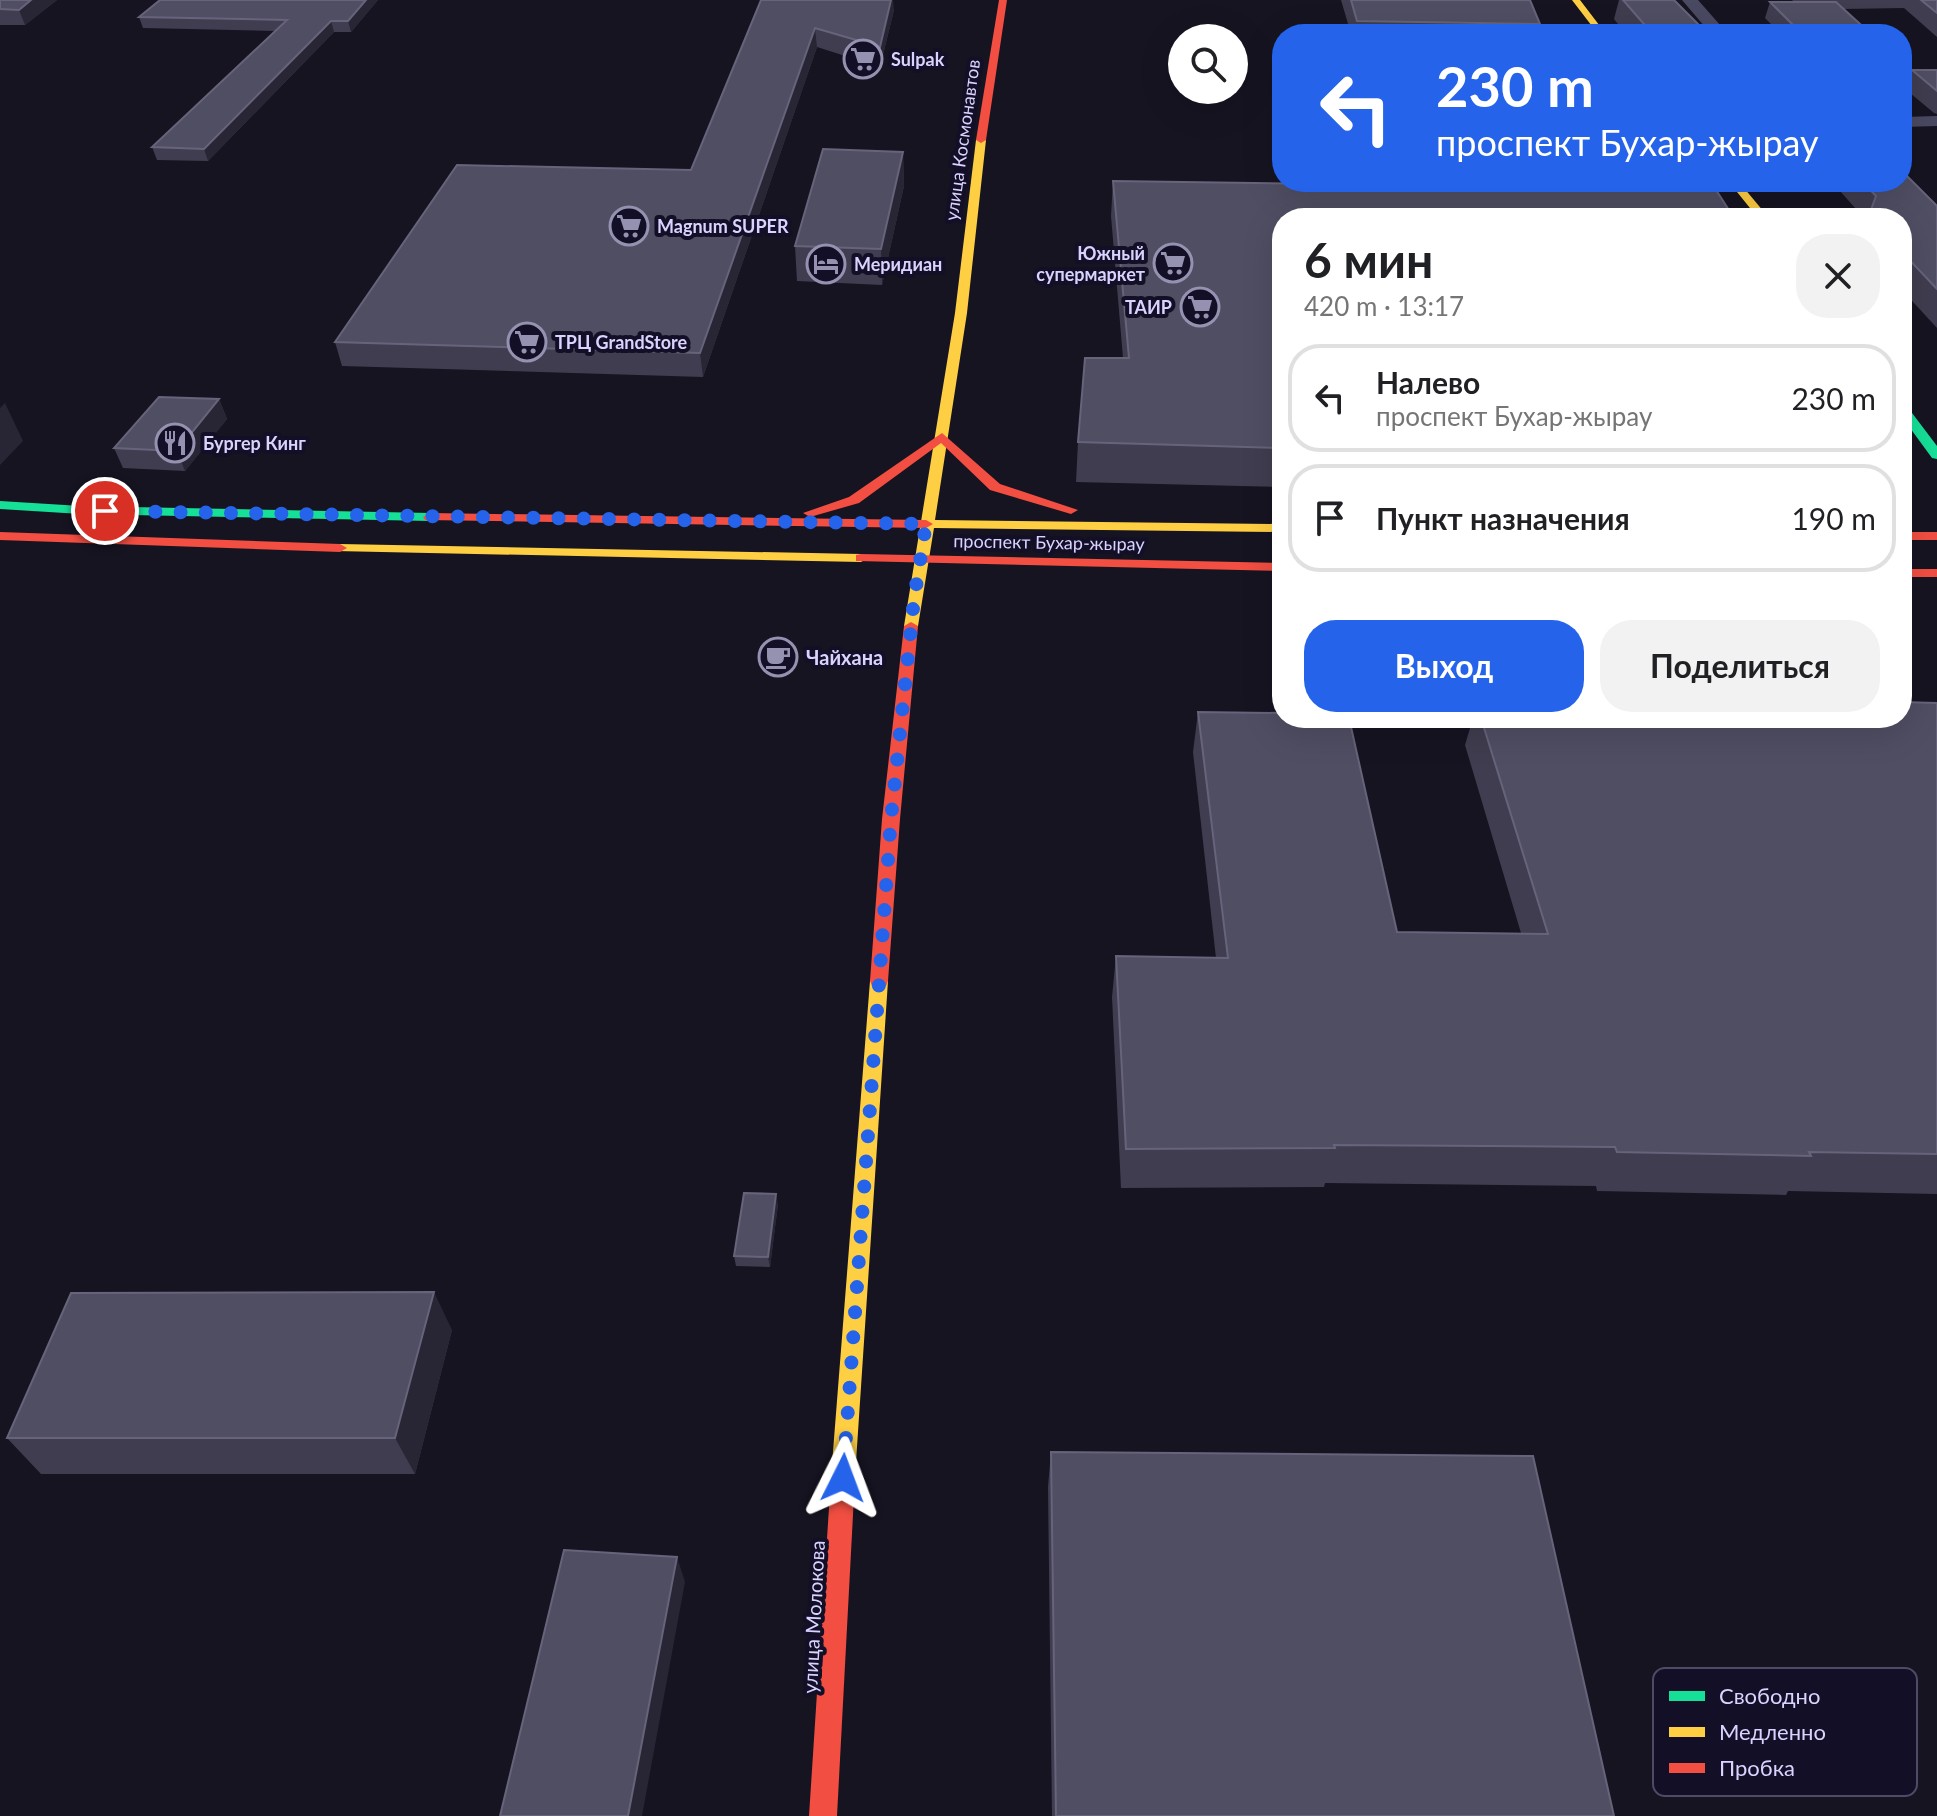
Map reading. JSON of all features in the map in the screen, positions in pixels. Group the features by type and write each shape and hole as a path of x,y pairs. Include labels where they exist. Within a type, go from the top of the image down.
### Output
{"street":[{"name":"улица Космонавтов","path":"926,524 961,313 974,184 1003,0"},
{"path":"1576,0 1594,24"},
{"path":"1690,0 1711,24"},
{"path":"1912,122 1937,121"},
{"path":"1742,192 1756,208"},
{"path":"1912,421 1937,455"},
{"path":"780,523 854,500 942,437 995,487 1132,526"},
{"name":"проспект Бухар-жырау","path":"0,505 81,510 780,523 1272,528"},
{"name":"улица Молокова","path":"823,1816 848,1385 891,819 926,524"},
{"name":"проспект Бухар-жырау","path":"0,536 201,545 1272,567"},
{"path":"1912,536 1937,536"},
{"path":"1912,573 1937,573"}],"building":[{"path":"0,0 31,0 19,10 0,9"},
{"path":"160,0 366,0 348,21 331,21 204,149 152,147 287,20 139,17"},
{"path":"761,0 891,0 880,47 815,28 700,353 335,342 457,165 691,170"},
{"path":"1351,0 1530,0 1540,24 1357,21"},
{"path":"1623,0 1674,0 1698,24 1644,24"},
{"path":"1921,0 1937,0 1937,13"},
{"path":"1770,2 1836,2 1860,24 1792,24"},
{"path":"1912,70 1937,70 1937,91"},
{"path":"823,149 903,152 881,249 795,246"},
{"name":"ТАИР","path":"1113,181 1272,183 1272,192 1717,192 1728,208 1272,208 1272,448 1078,442 1085,358 1129,358"},
{"path":"1912,181 1937,206 1937,289 1912,263 1912,208 1872,208 1876,196 1872,192 1912,192"},
{"path":"159,397 219,399 177,451 114,448"},
{"path":"1912,702 1937,703 1937,1154 1809,1152 1811,1156 1617,1152 1615,1147 1334,1145 1335,1148 1126,1149 1116,956 1228,958 1198,712 1272,713 1272,728 1351,728 1397,932 1548,934 1484,728 1912,728"},
{"path":"744,1193 776,1194 768,1257 734,1256"},
{"path":"434,1292 395,1438 7,1438 71,1293"},
{"path":"1051,1452 1533,1456 1614,1816 1056,1816"},
{"path":"564,1550 677,1557 628,1816 500,1816"}],"traffic: fast":[{"path":"1912,421 1937,455"},
{"path":"0,505 81,510 430,517"}],"traffic: slow":[{"path":"1576,0 1594,24"},
{"path":"911,626 961,313 981,140"},
{"path":"1742,192 1756,208"},
{"path":"926,524 1272,528"},
{"path":"340,548 861,558"},
{"path":"843,1477 879,981"}],"traffic: jam":[{"path":"981,140 1003,0"},
{"path":"810,513 854,500 942,437 995,487 1071,510"},
{"path":"430,517 926,524"},
{"path":"0,536 340,548"},
{"path":"1912,536 1937,536"},
{"path":"861,558 1272,567"},
{"path":"1912,573 1937,573"},
{"path":"879,981 891,819 911,626"},
{"path":"823,1816 843,1477"}],"place":[{"name":"Sulpak","path":"863,59"},
{"name":"Magnum SUPER","path":"629,226"},
{"name":"Южный супермаркет","path":"1173,263"},
{"name":"Меридиан","path":"826,264"},
{"name":"ТАИР","path":"1200,307"},
{"name":"ТРЦ GrandStore","path":"527,342"},
{"name":"Бургер Кинг","path":"175,443"},
{"name":"Чайхана","path":"778,657"}],"route":[{"path":"105,511 926,524 914,599 891,819 843,1478"}]}
